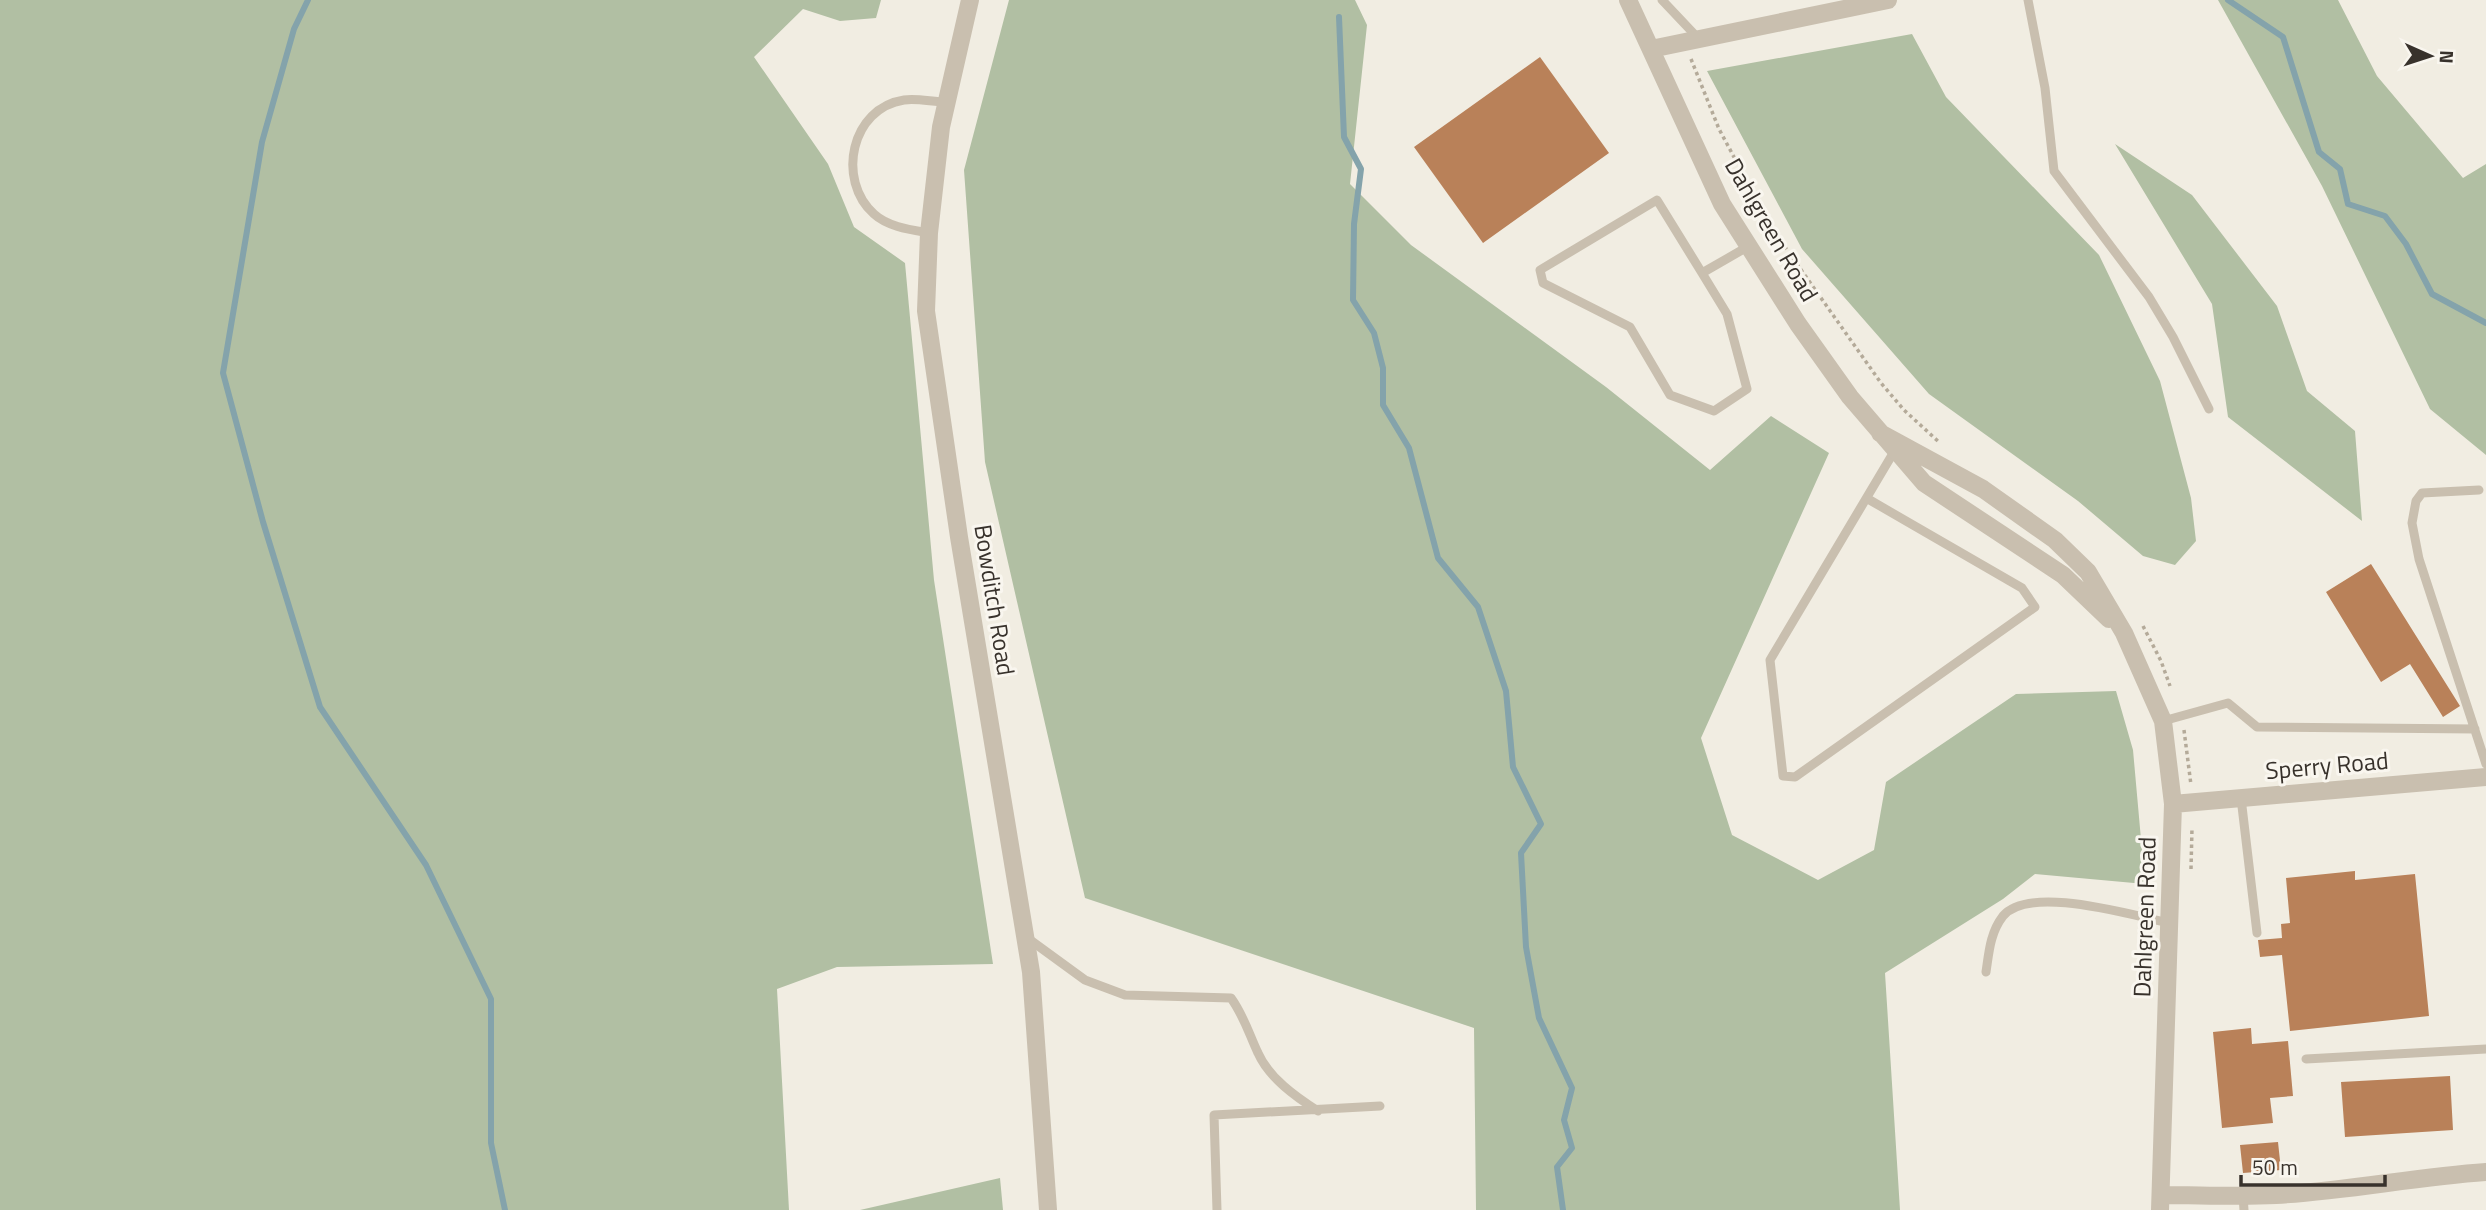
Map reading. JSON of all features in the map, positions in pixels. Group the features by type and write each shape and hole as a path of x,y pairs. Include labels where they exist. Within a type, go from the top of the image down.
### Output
{"street":[{"name":"Bowditch Road","path":"970,0 947,102 929,233 926,310 959,537 1031,972 1048,1210"},
{"name":"Dahlgreen Road","path":"1628,0 1722,204 1798,324 1880,433 1924,483 2063,575 2124,633"},
{"path":"1651,49 1698,37 1888,0"},
{"name":"Dahlgreen Road","path":"1880,433 1983,489 2055,540 2088,572 2124,633 2162,721 2173,804 2161,1202"},
{"name":"Sperry Road","path":"2173,804 2486,777"},
{"path":"2161,1202 2244,1202 2421,1176 2486,1172"}],"lane":[{"path":"1662,0 1698,37"},
{"path":"2028,0 2045,88 2054,171 2149,297 2173,337 2209,409"},
{"path":"929,233 904,229 874,215 857,191 852,161 858,134 876,111 903,100 947,102"},
{"path":"1657,200 1702,273 1727,314 1747,390 1714,411 1670,395 1630,327 1543,283 1540,271 1657,200"},
{"path":"1702,273 1749,246"},
{"path":"1868,499 2022,589 2035,607 1795,777 1783,776 1770,660 1895,450"},
{"path":"2479,490 2422,493 2416,501 2412,523 2419,559 2486,764"},
{"path":"2162,721 2228,703 2257,727 2475,729"},
{"path":"2241,798 2256,933"},
{"path":"1986,972 1991,936 2004,914 2029,902 2067,903 2169,923"},
{"path":"1025,936 1086,980 1125,995 1231,998 1243,1014 1259,1056 1290,1093 1318,1111"},
{"path":"2306,1059 2486,1049"},
{"path":"1217,1210 1214,1115 1380,1106"}],"green space":[{"path":"0,0 881,0 876,18 840,21 803,9 754,57 828,164 854,227 905,263 934,580 993,964 837,967 777,989 789,1210 0,1210"},
{"path":"1009,0 1355,0 1367,25 1350,184 1411,245 1606,387 1710,470 1771,416 1829,453 1701,738 1732,835 1818,880 1874,850 1886,782 2016,694 2116,691 2133,750 2145,884 2035,874 2003,899 1885,973 1900,1210 1476,1210 1474,1028 1085,898 985,462 964,170"},
{"path":"2218,0 2338,0 2377,76 2463,178 2486,164 2486,455 2430,409 2322,186"},
{"path":"1912,34 1946,97 2099,255 2160,381 2191,498 2196,541 2175,565 2143,556 2078,501 1929,394 1802,249 1707,71"},
{"path":"2115,144 2192,195 2277,306 2307,391 2355,431 2362,521 2228,417 2212,304"},
{"path":"1000,1178 1003,1210 860,1210"}],"building":[{"path":"1540,57 1609,153 1483,243 1414,147"},
{"path":"2371,564 2460,706 2443,717 2410,664 2381,682 2326,592"},
{"path":"2355,871 2355,880 2415,874 2429,1016 2290,1031 2282,955 2260,957 2258,940 2282,938 2281,924 2290,923 2286,878"},
{"path":"2251,1028 2252,1044 2288,1041 2293,1096 2270,1098 2273,1123 2222,1128 2213,1032"},
{"path":"2450,1076 2453,1130 2345,1137 2341,1082"},
{"path":"2278,1142 2281,1170 2243,1173 2240,1145"}],"waterway":[{"path":"308,0 294,29 262,142 223,373 263,522 320,707 426,865 491,999 491,1143 505,1210"},
{"path":"2228,0 2283,37 2319,152 2340,169 2348,204 2385,216 2406,244 2432,294 2486,323"},
{"path":"1339,17 1344,137 1361,169 1354,224 1353,300 1374,333 1383,368 1383,405 1409,448 1438,558 1478,607 1506,691 1513,767 1541,824 1521,853 1526,947 1539,1018 1572,1088 1564,1120 1572,1148 1557,1167 1563,1210"}]}
